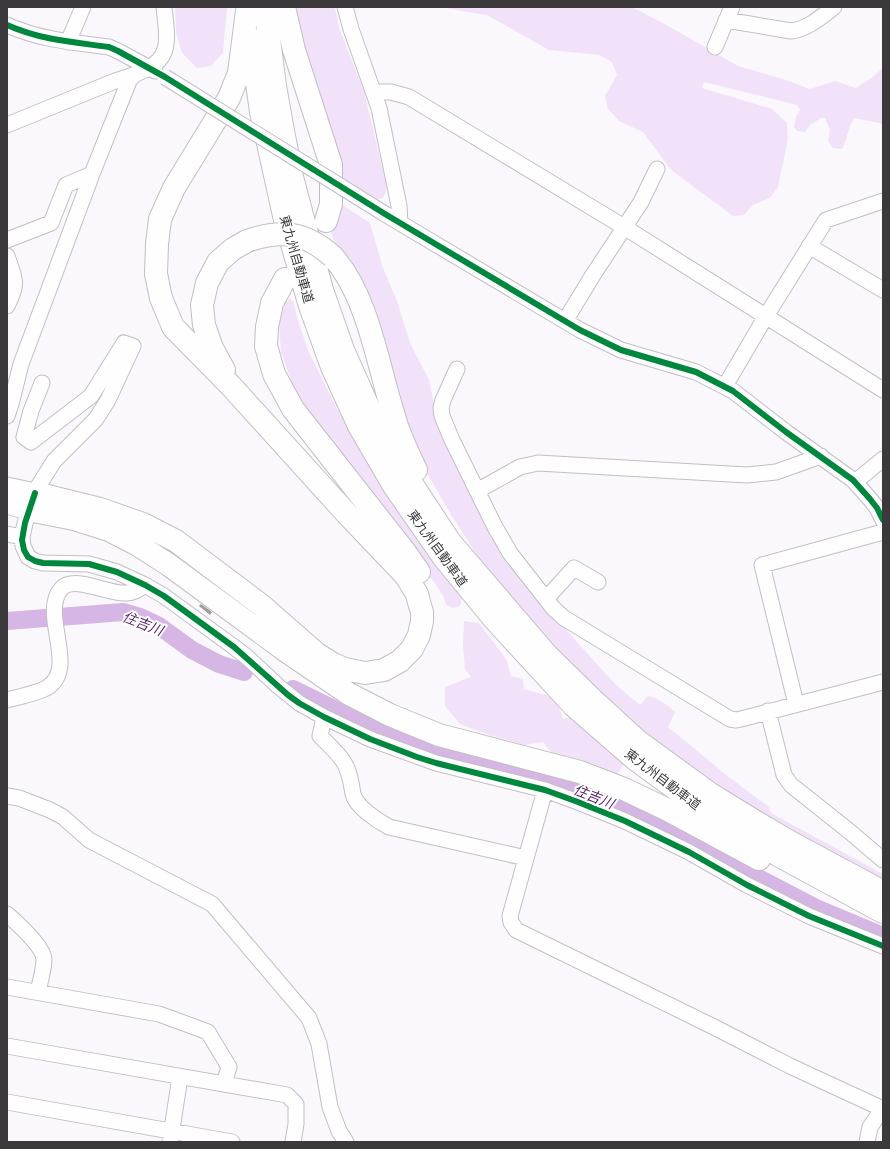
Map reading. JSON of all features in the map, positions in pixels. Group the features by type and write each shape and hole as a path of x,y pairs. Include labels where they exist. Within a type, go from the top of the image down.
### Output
{"highway":[{"path":"284,7 294,50 331,165 331,204 326,221"},
{"path":"32,502 100,509 143,524 176,541 261,605 317,654 333,664 345,669 365,673 384,670 393,666 412,649 419,635 422,612 411,584 394,563 347,514 231,386 173,327 161,298 156,274 160,219 174,188 222,110 231,92 239,73 253,8"},
{"name":"東九州自動車道","path":"253,8 275,86 292,177 322,290 343,350 375,422 402,469 450,542 546,654 639,742 709,793 756,822 883,892"},
{"name":"東九州自動車道","path":"253,8 261,112 280,196 310,306 332,367 359,426 394,486 444,558 494,619 574,706 636,759 702,808 776,854 883,912"},
{"path":"231,386 212,348 204,325 202,305 206,284 218,262 233,249 262,236 271,234 296,235 314,242 333,257 347,275 359,299 394,418 426,494 450,542"},
{"path":"285,280 272,304 268,327 266,346 274,374 294,409 405,552 418,571 435,613 431,640 422,658 409,672 389,683 370,686 349,684 286,650"},
{"path":"32,502 74,519 109,530 138,545 169,565 349,694 390,716 439,735 580,772 624,789 668,810 796,878 883,917"}],"main road":[{"path":"7,487 32,502"},
{"path":"7,504 32,502"}],"street":[{"path":"68,42 83,7"},
{"path":"7,125 149,68 162,57 166,47 167,37 164,7"},
{"path":"346,7 363,63 379,108 399,206 400,222"},
{"path":"715,47 729,13 796,31 807,27 834,7"},
{"path":"7,25 36,36 113,48 165,77 385,214 565,321 621,350 696,372 725,386 742,397 855,482 877,508 883,520"},
{"path":"7,416 12,404 21,364 92,174 133,75"},
{"path":"374,92 391,92 408,97 624,227 883,390"},
{"path":"565,321 641,202 657,169"},
{"path":"7,240 51,223 66,185 92,174"},
{"path":"725,386 823,224 830,218 883,201"},
{"path":"809,246 883,290"},
{"path":"7,256 10,276 15,280 14,292 7,306"},
{"path":"42,383 31,410 24,437 30,442 92,396 124,343 133,346 108,400 96,419 54,460 47,471 32,502 22,537 24,550 28,557 34,561 43,563 89,564 116,572 145,585 164,596 234,647 299,703 370,739 436,763 545,790 578,802 625,821 689,852 747,885 809,916 883,946"},
{"path":"457,369 441,408 442,416 452,440 495,527 510,553 546,599 564,618 724,716 736,720 883,682"},
{"path":"477,491 520,467 538,463 753,475 776,472 821,456"},
{"path":"855,482 883,459"},
{"path":"796,704 762,565 883,532"},
{"path":"7,534 22,537"},
{"path":"546,599 574,568 598,582"},
{"path":"7,700 46,688 54,682 60,667 55,618 57,597 62,588 72,584 85,584 125,594 139,590 145,585"},
{"path":"768,712 784,775 791,785 883,860"},
{"path":"324,717 320,736 344,761 351,778 353,796 357,802 378,821 389,827 526,858"},
{"path":"545,790 510,916 511,922 516,930 790,1066 883,1108 870,1128 867,1142"},
{"path":"7,796 18,798 50,810 63,817 89,840 212,904 309,1018 319,1044 330,1108 339,1131 346,1142"},
{"path":"7,914 26,932 43,952 44,960 38,992"},
{"path":"7,928 26,932"},
{"path":"7,987 159,1014 208,1032 230,1067 224,1084"},
{"path":"7,1046 287,1095 296,1104 296,1124 293,1142"},
{"path":"170,1137 180,1077"},
{"path":"7,1102 170,1137 232,1142"}],"shaded area":[{"path":"175,7 227,7 223,53 211,66 197,68 182,53 176,33"},
{"path":"292,7 335,7 339,28 364,91 387,188 383,198 375,200 359,191 345,180 338,171"},
{"path":"441,7 632,7 738,66 783,79 810,89 835,81 856,88 883,68 883,124 855,118 851,124 842,149 833,148 828,141 830,130 825,118 821,118 810,125 805,132 797,131 794,127 796,117 800,110 797,105 704,82 702,88 772,109 787,123 788,139 778,187 770,198 753,205 744,215 733,216 671,170 643,132 619,121 608,109 605,96 617,75 612,62 599,55 549,50 487,15"},
{"path":"339,203 370,223 383,268 397,301 410,343 429,380 437,419 506,562 615,684 640,705 648,696 656,698 666,704 675,712 668,727 730,778 769,807 771,813 883,874 883,884 693,774 591,688 489,574 450,513 402,430 367,302 353,265 334,242 330,228"},
{"path":"290,299 293,301 308,350 335,405 394,506 434,563 458,592 462,599 460,606 453,608 446,605 444,597 434,582 317,431 296,394 281,352 279,324 285,302"},
{"path":"464,621 479,623 506,659 511,676 523,679 524,689 556,698 563,719 573,717 625,761 615,779 553,755 543,742 525,745 489,735 460,724 445,706 445,687 471,677 465,669 463,644"}],"building":[{"path":"201,604 212,612 210,615 199,606"}],"waterway":[{"name":"住吉川","path":"7,621 123,612 140,617 159,626 192,650 219,664 244,672"},
{"name":"住吉川","path":"293,689 369,726 421,745 538,776 588,792 632,812 816,908 883,936"}],"cycle path":[{"path":"7,25 44,37 109,47 118,51 165,77 385,214 580,330 621,350 696,372 733,391 786,432 853,480 877,508 883,520"},
{"path":"35,493 25,523 22,540 24,550 28,557 43,563 89,564 117,572 145,585 164,596 234,647 288,695 324,717 370,739 417,757 545,790 625,821 689,852 747,885 809,916 883,946"}]}
